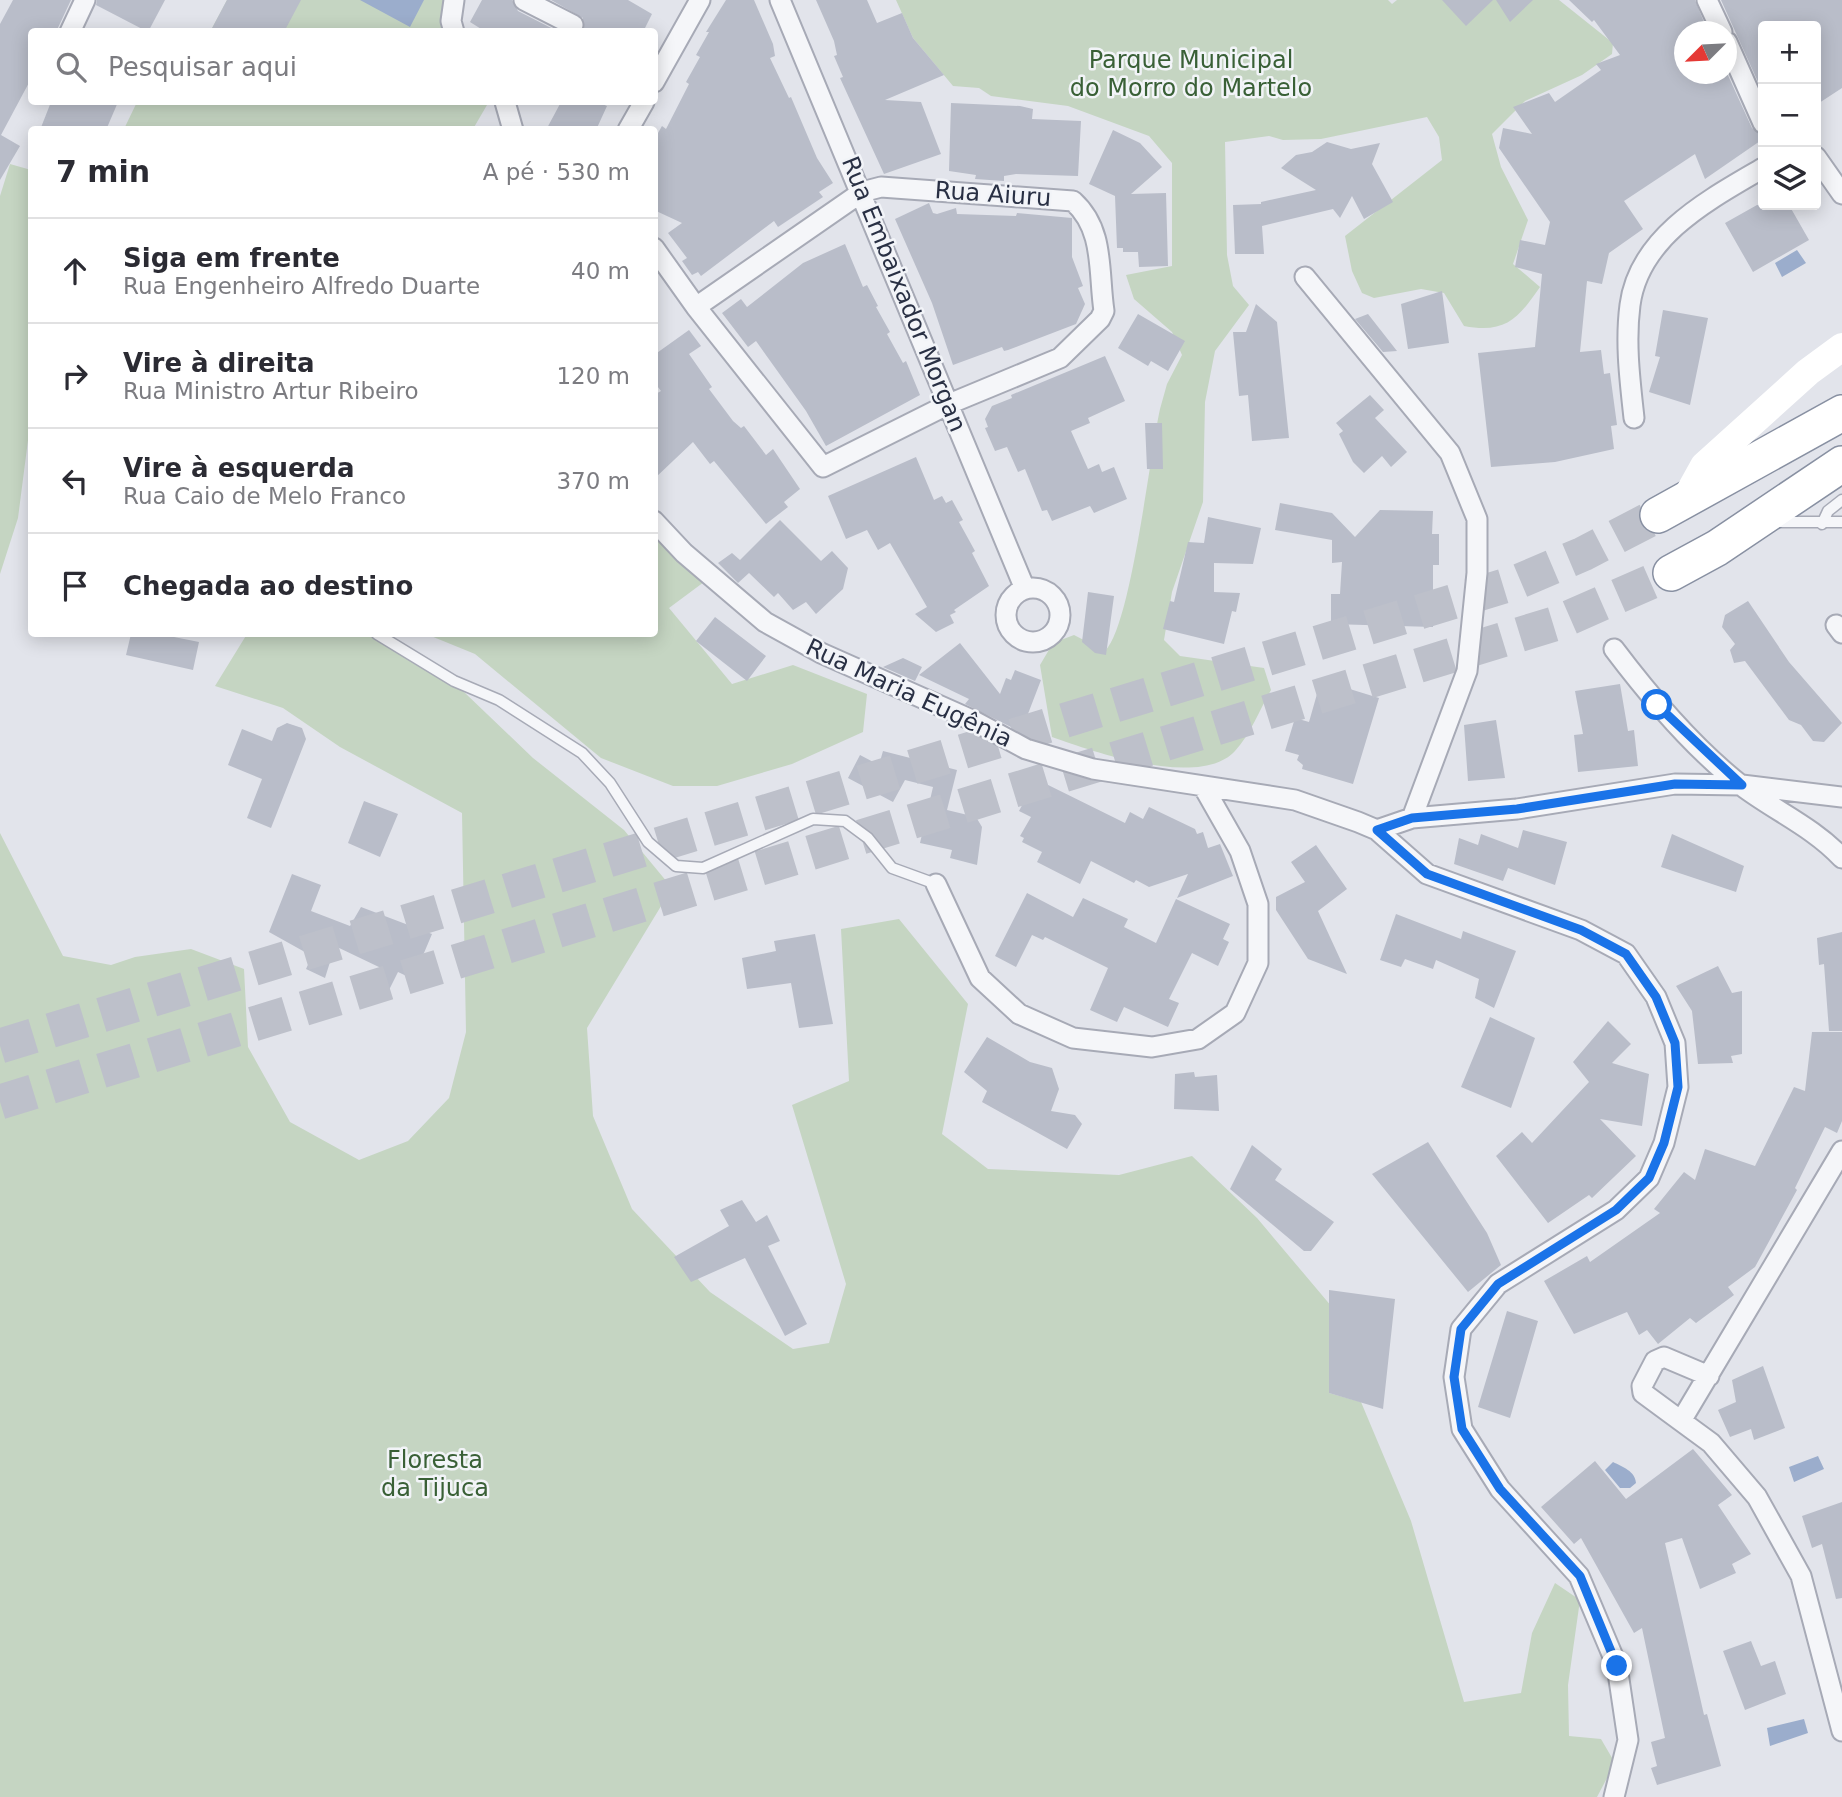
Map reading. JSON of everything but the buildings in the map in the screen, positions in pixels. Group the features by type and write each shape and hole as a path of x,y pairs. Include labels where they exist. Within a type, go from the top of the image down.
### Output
{"highway":[{"path":"1671,508 1842,413"},
{"path":"1671,573 1839,474"}],"street":[{"path":"72,28 85,0"},
{"path":"454,0 454,28"},
{"path":"524,0 573,25"},
{"path":"658,75 700,0"},
{"name":"Rua Embaixador Morgan","path":"780,0 862,191 1025,589"},
{"path":"1707,0 1716,21"},
{"path":"1737,64 1758,112"},
{"path":"506,105 512,126"},
{"path":"630,126 642,105"},
{"path":"1821,164 1842,194"},
{"path":"1634,418 1628,346 1630,303 1644,266 1656,247 1686,216 1758,171"},
{"name":"Rua Aiuru","path":"696,307 823,467 949,404 1060,358 1100,319 1104,311 1097,237 1089,215 1073,201 1063,198 881,187 862,191"},
{"path":"658,254 696,307 862,191"},
{"path":"1305,276 1450,453 1477,519 1477,573 1466,671 1412,818"},
{"path":"1671,508 1704,466 1818,373 1842,347"},
{"name":"Rua Maria Eugênia","path":"658,525 684,553 765,622 821,653 1054,760 1093,769 1296,800 1377,830"},
{"path":"1614,649 1657,705 1742,785 1822,837 1842,858"},
{"path":"1614,1797 1628,1740 1617,1666 1580,1576 1500,1489 1462,1429 1454,1377 1461,1329 1498,1284 1616,1210 1649,1178 1664,1143 1678,1087 1675,1043 1656,997 1626,954 1581,930 1427,874 1377,830 1412,818 1517,809 1675,784 1742,785 1842,797"},
{"path":"936,884 980,978 1019,1014 1073,1038 1152,1047 1198,1039 1235,1013 1258,963 1258,904 1240,851 1203,786"},
{"path":"1681,1421 1842,1151"},
{"path":"1709,1376 1664,1357 1655,1361 1642,1386 1643,1393 1711,1443 1757,1497 1801,1576 1842,1731"}],"lane":[{"path":"1822,524 1839,474"},
{"path":"1759,520 1822,524 1842,522"},
{"path":"382,637 454,681 499,701 582,753 610,783 648,842 677,866 703,868 813,819 845,821 868,838 892,868 936,884"}],"green space":[{"path":"227,0 446,0 441,28 212,28"},
{"name":"Parque Municipal do Morro do Martelo","path":"896,0 1388,0 1392,4 1397,0 1559,0 1613,43 1612,54 1582,75 1525,101 1492,134 1501,167 1528,220 1513,264 1540,287 1517,316 1500,326 1464,326 1444,293 1421,289 1374,298 1362,293 1352,271 1345,236 1442,160 1439,137 1427,117 1321,139 1283,140 1269,136 1225,142 1227,255 1233,286 1249,305 1215,351 1205,402 1203,502 1172,592 1164,640 1180,656 1264,668 1271,690 1240,745 1219,762 1198,767 1146,764 1093,751 1052,737 1040,665 1053,643 1074,635 1105,651 1123,609 1139,538 1160,409 1167,384 1182,355 1172,332 1134,299 1126,275 1172,266 1172,163 1149,136 1068,106 991,96 979,88 953,86 913,38"},
{"path":"136,105 487,105 475,126 125,126"},
{"path":"10,164 28,169 28,440 18,518 0,574 0,196"},
{"path":"658,538 704,582 669,608 732,684 793,665 867,694 863,732 792,764 717,786 673,786 601,758 475,654 433,637 658,637"},
{"name":"Floresta da Tijuca","path":"245,637 373,637 464,692 533,758 624,830 672,888 587,1028 593,1116 632,1209 710,1292 793,1349 829,1343 846,1284 792,1105 849,1081 841,929 899,919 968,1004 942,1134 988,1169 1119,1175 1192,1156 1257,1218 1332,1307 1329,1393 1361,1402 1411,1521 1464,1702 1521,1693 1532,1633 1555,1583 1580,1600 1568,1685 1569,1736 1601,1739 1615,1763 1597,1797 0,1797 0,833 63,956 111,965 135,957 191,949 244,969 248,1047 290,1122 359,1160 408,1141 449,1098 466,1032 462,813 340,747 283,708 215,686"}],"water":[{"path":"360,0 424,0 410,27"},
{"path":"1797,250 1806,263 1782,277 1775,263"},
{"path":"1818,1456 1824,1469 1794,1482 1789,1467"},
{"path":"1613,1462 1631,1472 1636,1483 1630,1488 1620,1488 1605,1470"},
{"path":"1804,1719 1808,1733 1770,1746 1767,1728"}],"tunnel":[{"path":"0,1046 1517,582 1583,554 1658,515"},
{"path":"0,1102 1557,623 1671,573"}],"route":[{"path":"1617,1666 1580,1576 1500,1489 1462,1429 1454,1377 1461,1329 1498,1284 1616,1210 1649,1178 1664,1143 1678,1087 1675,1043 1656,997 1626,954 1581,930 1427,874 1377,830 1412,818 1517,809 1675,784 1742,785 1657,705"}]}
